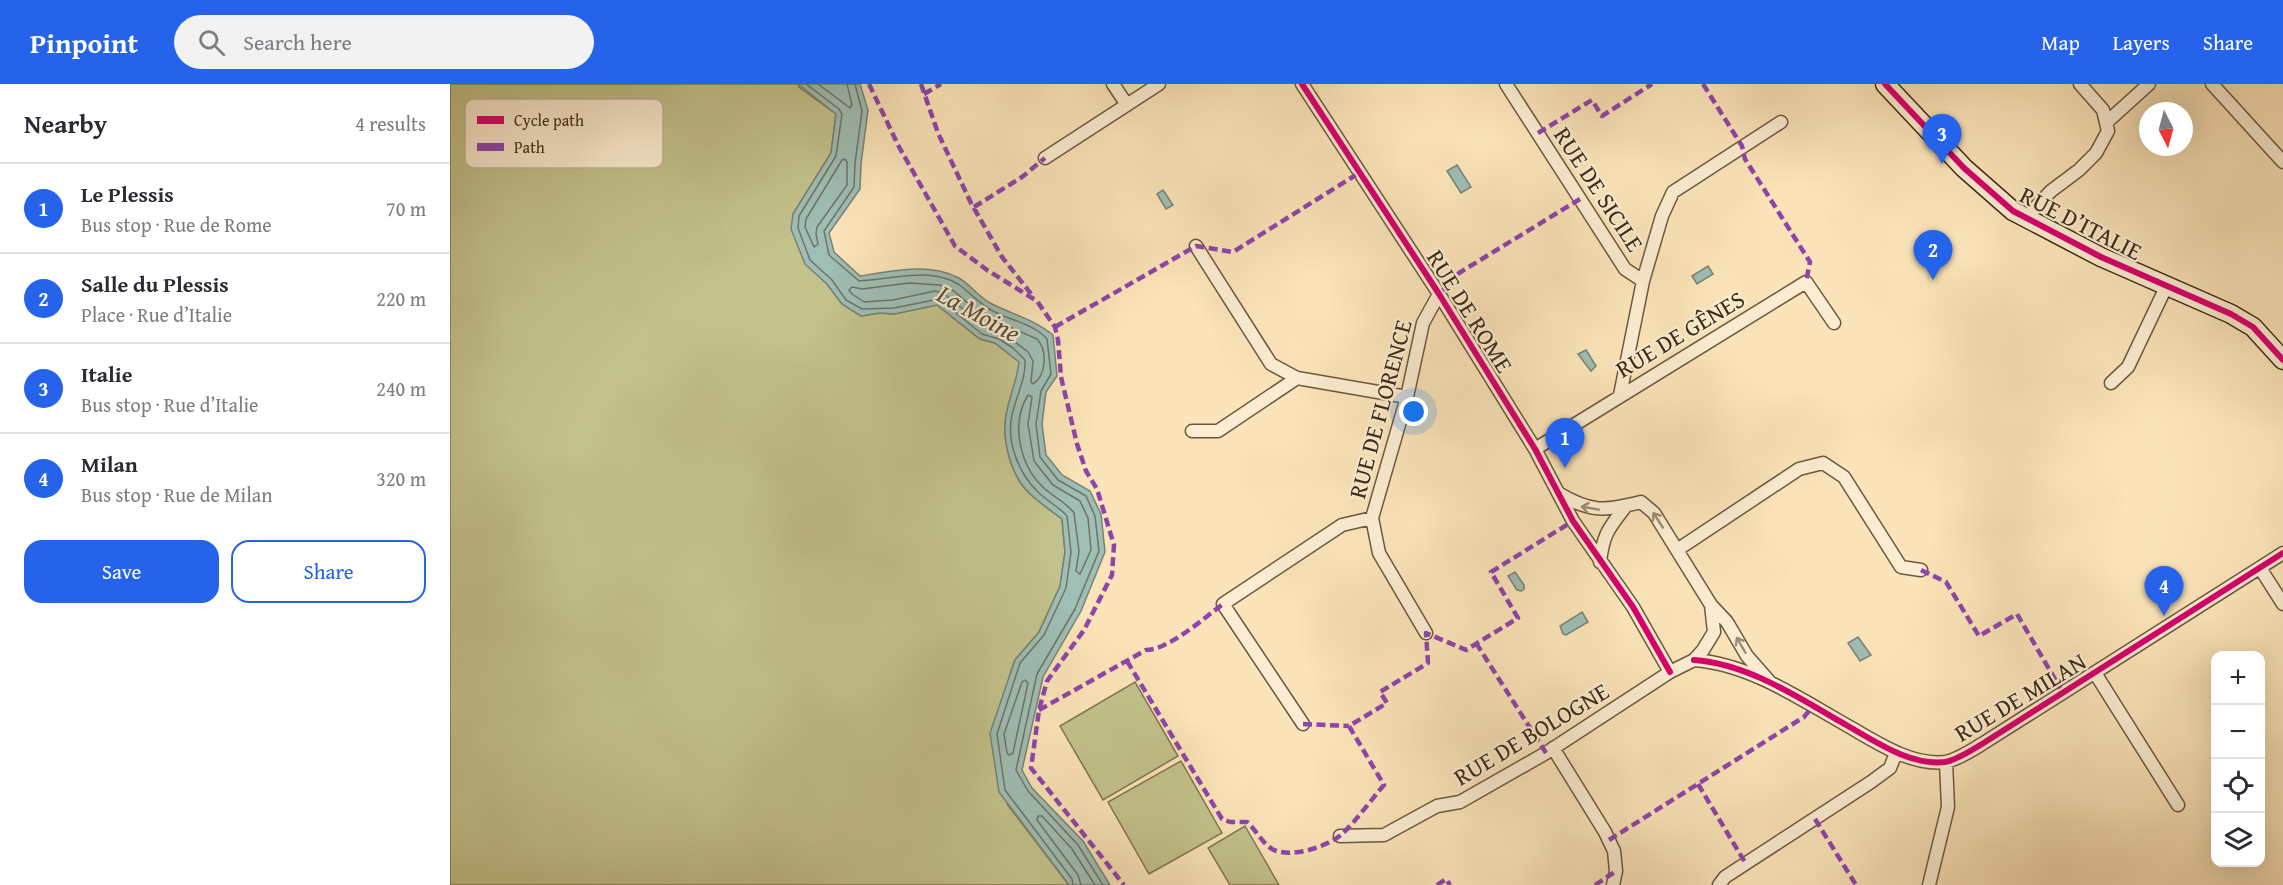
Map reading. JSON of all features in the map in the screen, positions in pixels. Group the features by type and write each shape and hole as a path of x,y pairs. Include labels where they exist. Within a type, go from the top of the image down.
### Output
{"street":[{"path":"1113,84 1127,105"},
{"path":"1045,158 1159,84"},
{"name":"RUE DE ROME","path":"1302,84 1439,294 1535,449 1573,521 1633,607 1670,672"},
{"name":"RUE DE SICILE","path":"1506,84 1625,269 1643,281"},
{"name":"RUE D’ITALIE","path":"1885,84 1971,175 2013,211 2101,257 2209,302 2253,327 2283,360"},
{"path":"2028,220 2034,209 2051,190 2079,170 2096,153 2108,131 2103,110 2080,84"},
{"path":"2107,122 2149,84"},
{"path":"2212,84 2283,162"},
{"path":"1620,395 1643,281 1662,216 1673,192 1781,122"},
{"path":"1196,246 1271,364 1297,378 1407,397"},
{"name":"RUE DE GÊNES","path":"1535,449 1806,282 1834,323"},
{"path":"2111,383 2128,367 2167,285"},
{"name":"RUE DE FLORENCE","path":"1426,633 1378,553 1372,518 1407,397 1423,322 1439,294"},
{"path":"1192,431 1218,431 1297,378"},
{"path":"1677,550 1799,469 1823,463 1844,477 1901,567 1922,570"},
{"path":"1558,493 1583,507 1597,510 1626,506"},
{"name":"RUE DE MILAN","path":"1626,506 1641,502 1654,513 1747,656 1772,684"},
{"path":"1600,562 1602,542 1608,529 1626,506"},
{"path":"1303,724 1223,604 1342,525 1372,518"},
{"name":"RUE DE MILAN","path":"1694,660 1724,663 1772,684 1896,753 1922,760 1946,762 1982,744 2283,553"},
{"path":"2260,568 2283,604"},
{"path":"1694,660 1714,632 1712,605"},
{"name":"RUE DE BOLOGNE","path":"1340,836 1384,835 1437,806 1460,802 1553,748 1670,672 1694,660"},
{"path":"2095,673 2178,804"},
{"path":"1553,748 1605,832 1614,851 1616,871 1613,885"},
{"path":"1719,885 1725,877 1871,783 1890,768 1896,753"},
{"path":"1929,885 1948,807 1946,762"}],"shaded area":[{"path":"450,84 798,84 836,114 831,153 793,214 806,264 827,284 842,304 861,316 880,313 894,314 937,305 980,339 995,343 1020,362 1006,416 1007,450 1020,482 1029,493 1062,519 1065,552 1060,586 1039,632 1015,660 1010,674 1007,804 1069,885 450,885"},
{"path":"1135,682 1178,756 1103,800 1060,726"},
{"path":"1181,761 1222,833 1149,874 1108,802"},
{"path":"1245,826 1279,885 1230,885 1208,848"}],"water":[{"name":"La Moine","path":"798,84 860,84 868,110 860,189 829,233 834,252 860,276 910,269 948,273 959,278 987,301 1031,321 1053,335 1057,376 1046,392 1042,424 1046,455 1062,475 1090,491 1101,514 1105,552 1081,611 1043,677 1022,770 1032,788 1083,841 1110,885 1069,885 999,792 990,733 1015,660 1039,632 1060,586 1065,552 1062,519 1029,493 1020,482 1007,450 1006,416 1019,362 995,343 980,339 937,305 894,314 880,313 861,316 842,304 827,284 805,264 791,229 793,214 831,153 836,114"},
{"path":"1457,165 1471,187 1461,193 1447,171"},
{"path":"1163,190 1173,205 1166,209 1157,194"},
{"path":"1708,266 1713,274 1697,284 1692,276"},
{"path":"1586,350 1596,366 1591,371 1578,354"},
{"path":"1515,572 1524,585 1521,591 1517,590 1508,576"},
{"path":"1582,612 1588,622 1566,635 1563,634 1560,626"},
{"path":"1858,637 1871,655 1860,661 1848,643"}],"marked path":[{"path":"869,84 898,145 955,246 987,270 1037,301 1055,327 1061,377 1077,444 1086,471 1097,489 1114,545 1112,575 1084,630 1047,681 1039,710 1031,768 1124,885"},
{"path":"921,84 938,133 971,203 1002,257 1032,295"},
{"path":"924,94 941,84"},
{"path":"1538,133 1592,100 1602,116 1652,84"},
{"path":"1703,84 1742,146 1745,159 1810,262 1806,282"},
{"path":"974,207 1022,177 1045,158"},
{"path":"1055,327 1196,246 1233,252 1359,173"},
{"path":"1439,294 1459,273 1580,199"},
{"path":"1127,661 1222,819 1230,822 1247,822 1268,846 1280,852 1298,852 1318,847 1342,834 1384,785 1349,726 1387,703 1380,692 1428,663 1426,633 1466,650 1518,618 1491,572 1573,521"},
{"path":"1921,570 1946,582 1979,636 2017,614 2063,693"},
{"path":"1039,710 1146,650 1155,649 1176,639 1223,604"},
{"path":"1476,643 1546,753"},
{"path":"1609,840 1804,717 1813,706"},
{"path":"1303,724 1349,726"},
{"path":"1698,784 1746,864"},
{"path":"1815,819 1856,885"},
{"path":"1595,885 1616,871"},
{"path":"1437,885 1446,879 1450,885"}],"cycle path":[{"path":"1302,84 1439,294 1535,449 1573,521 1633,607 1670,672"},
{"path":"1885,84 1964,168 2013,211 2101,257 2231,314 2253,327 2283,360"},
{"path":"1694,660 1735,668 1774,684 1894,752 1919,760 1945,762 1982,744 2283,553"}],"place":[{"name":"Italie","path":"1942,164"},
{"name":"Salle du Plessis","path":"1933,280"},
{"name":"Le Plessis","path":"1565,468"},
{"name":"Milan","path":"2164,616"}]}
